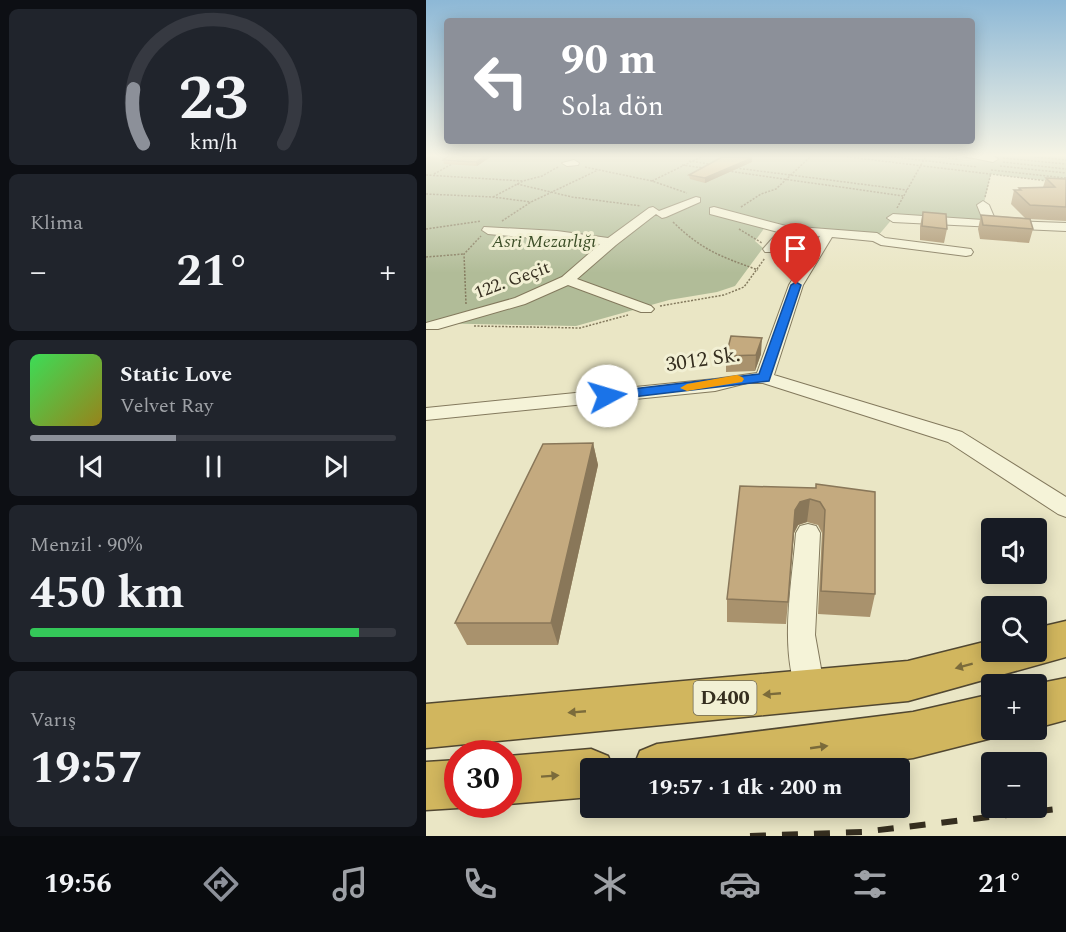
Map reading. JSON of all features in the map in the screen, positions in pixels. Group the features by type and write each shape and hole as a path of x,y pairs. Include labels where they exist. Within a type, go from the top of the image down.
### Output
{"highway":[{"path":"1047,644 1066,639"},
{"name":"D400","path":"426,726 908,681 981,661"},
{"path":"1047,703 1066,699"},
{"path":"735,758 913,735 981,719"},
{"path":"522,779 580,774"},
{"path":"426,786 444,785"}],"street":[{"name":"122. Geçit","path":"432,326 520,301 567,280 610,242 658,212 696,200"},
{"path":"983,205 991,224"},
{"path":"714,211 786,230 877,237 881,241 966,252"},
{"path":"893,218 1066,227"},
{"path":"488,225 610,242"},
{"path":"765,245 786,230"},
{"path":"764,378 796,285 828,234"},
{"path":"567,280 646,309"},
{"name":"3012 Sk.","path":"426,414 715,385 747,378 764,378 956,436 1066,508"},
{"path":"807,533 801,634 810,691"}],"path":[{"path":"449,195 531,202"},
{"path":"493,197 497,195"},
{"path":"689,195 696,200"},
{"path":"728,215 760,195"},
{"path":"893,218 903,196 896,195"},
{"path":"983,205 985,195"},
{"path":"714,211 765,245"},
{"path":"497,220 505,219"},
{"path":"426,229 488,225"},
{"path":"426,257 464,254"}],"green space":[{"name":"Asri Mezarlığı","path":"426,195 986,195 983,207 989,224 893,218 877,237 765,227 755,241 763,248 735,286 717,292 669,300 576,326 426,323"}],"building":[{"path":"1019,195 1066,195 1066,207 1030,205"},
{"path":"923,212 946,214 947,229 922,226"},
{"path":"981,215 1030,219 1033,229 983,225"},
{"path":"731,336 762,338 756,355 726,356"},
{"path":"593,443 551,623 455,623 543,444"},
{"path":"816,484 875,492 875,594 821,591 825,510 820,502 810,499 800,502 795,510 788,602 727,599 740,486 816,488"}],"railway":[{"path":"750,836 862,832 1066,808"}],"slow traffic":[{"path":"687,388 715,385 737,379"}],"route":[{"path":"607,396 715,385 747,378 764,378 796,285"}]}
